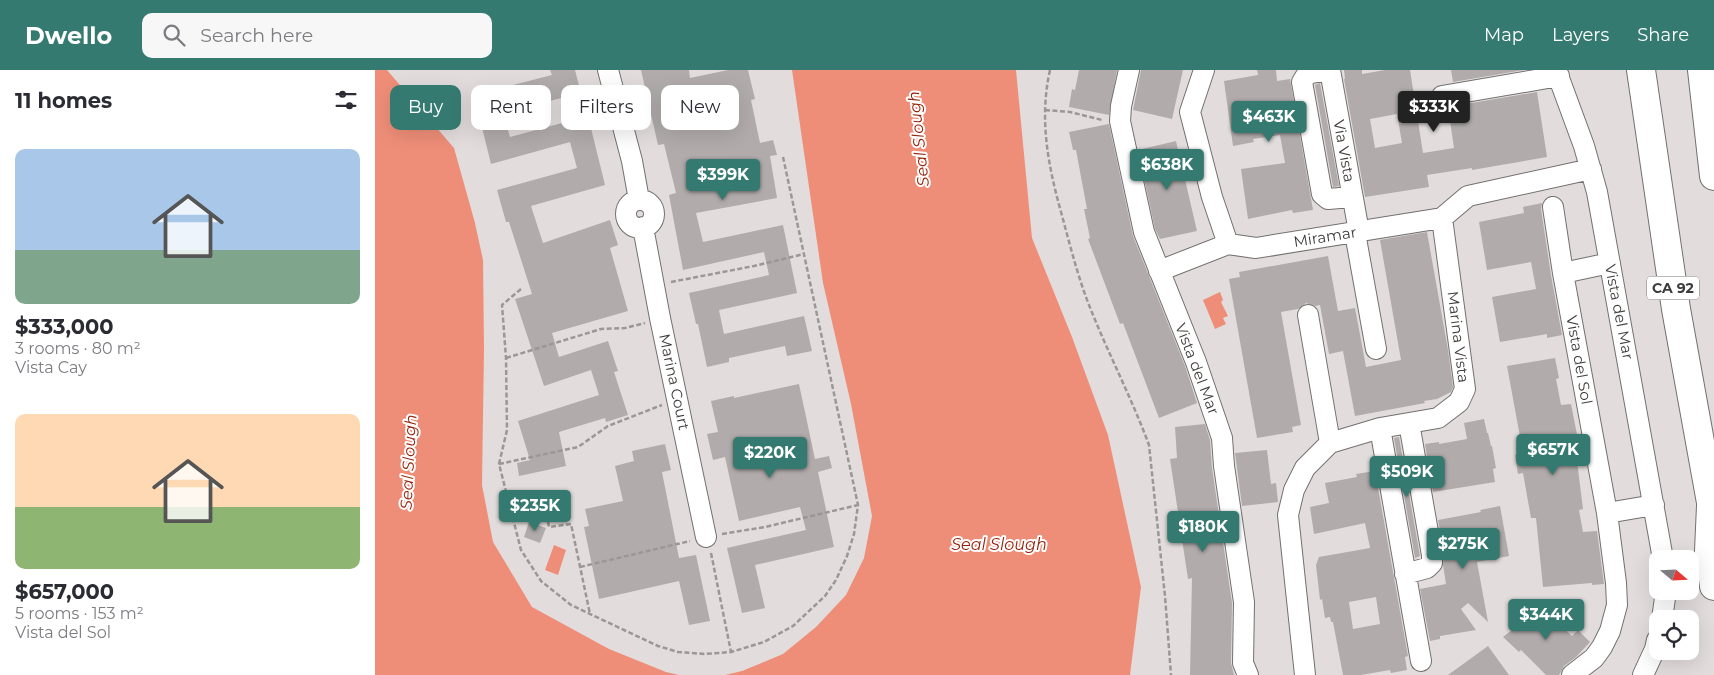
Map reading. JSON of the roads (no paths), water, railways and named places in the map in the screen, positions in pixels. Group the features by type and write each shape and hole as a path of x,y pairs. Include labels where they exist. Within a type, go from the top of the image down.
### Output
{"highway":[{"name":"CA 92","path":"1641,70 1676,309 1713,512"},
{"path":"1702,70 1714,176"},
{"path":"1713,512 1709,551 1714,586"}],"street":[{"name":"Marina Court","path":"608,70 632,161 639,200 647,202 653,207 654,216 651,223 643,228 653,285 706,537"},
{"name":"Vista del Mar","path":"1129,70 1120,118 1144,232 1196,362 1222,438 1224,466 1245,602 1243,663 1248,675"},
{"path":"1159,272 1228,244 1212,197 1190,112 1204,70"},
{"path":"1326,70 1307,74 1302,82 1322,194 1327,199 1352,197"},
{"name":"Via Vista","path":"1330,70 1376,349"},
{"name":"Vista del Mar","path":"1558,73 1591,168 1662,550"},
{"path":"1442,96 1558,73"},
{"path":"1442,218 1467,196 1591,168"},
{"name":"Vista del Sol","path":"1553,207 1563,273 1607,513 1617,605 1602,647 1594,658 1572,675"},
{"name":"Miramar","path":"1228,244 1256,248 1442,218"},
{"name":"Marina Vista","path":"1305,675 1288,515 1294,490 1305,468 1330,443 1380,428 1438,418 1459,402 1465,389 1442,218"},
{"path":"1563,273 1610,263"},
{"path":"1308,315 1330,443"},
{"path":"1405,574 1427,568 1431,564 1432,555 1409,423"},
{"path":"1380,428 1421,661"},
{"path":"1607,513 1654,505"},
{"path":"1643,675 1650,660"}],"water":[{"name":"Seal Slough","path":"375,70 387,70 400,85 390,85 390,130 439,130 454,148 475,223 483,260 482,485 493,542 532,607 609,649 666,672 679,675 375,675"},
{"name":"Seal Slough","path":"792,70 1016,70 1032,238 1072,337 1108,435 1141,587 1130,675 725,675 742,671 783,654 816,627 846,595 864,558 872,516 851,404 823,283"},
{"path":"1220,292 1223,300 1221,302 1228,316 1223,318 1226,324 1215,329 1203,300"},
{"path":"554,545 566,550 558,575 545,570"}]}
